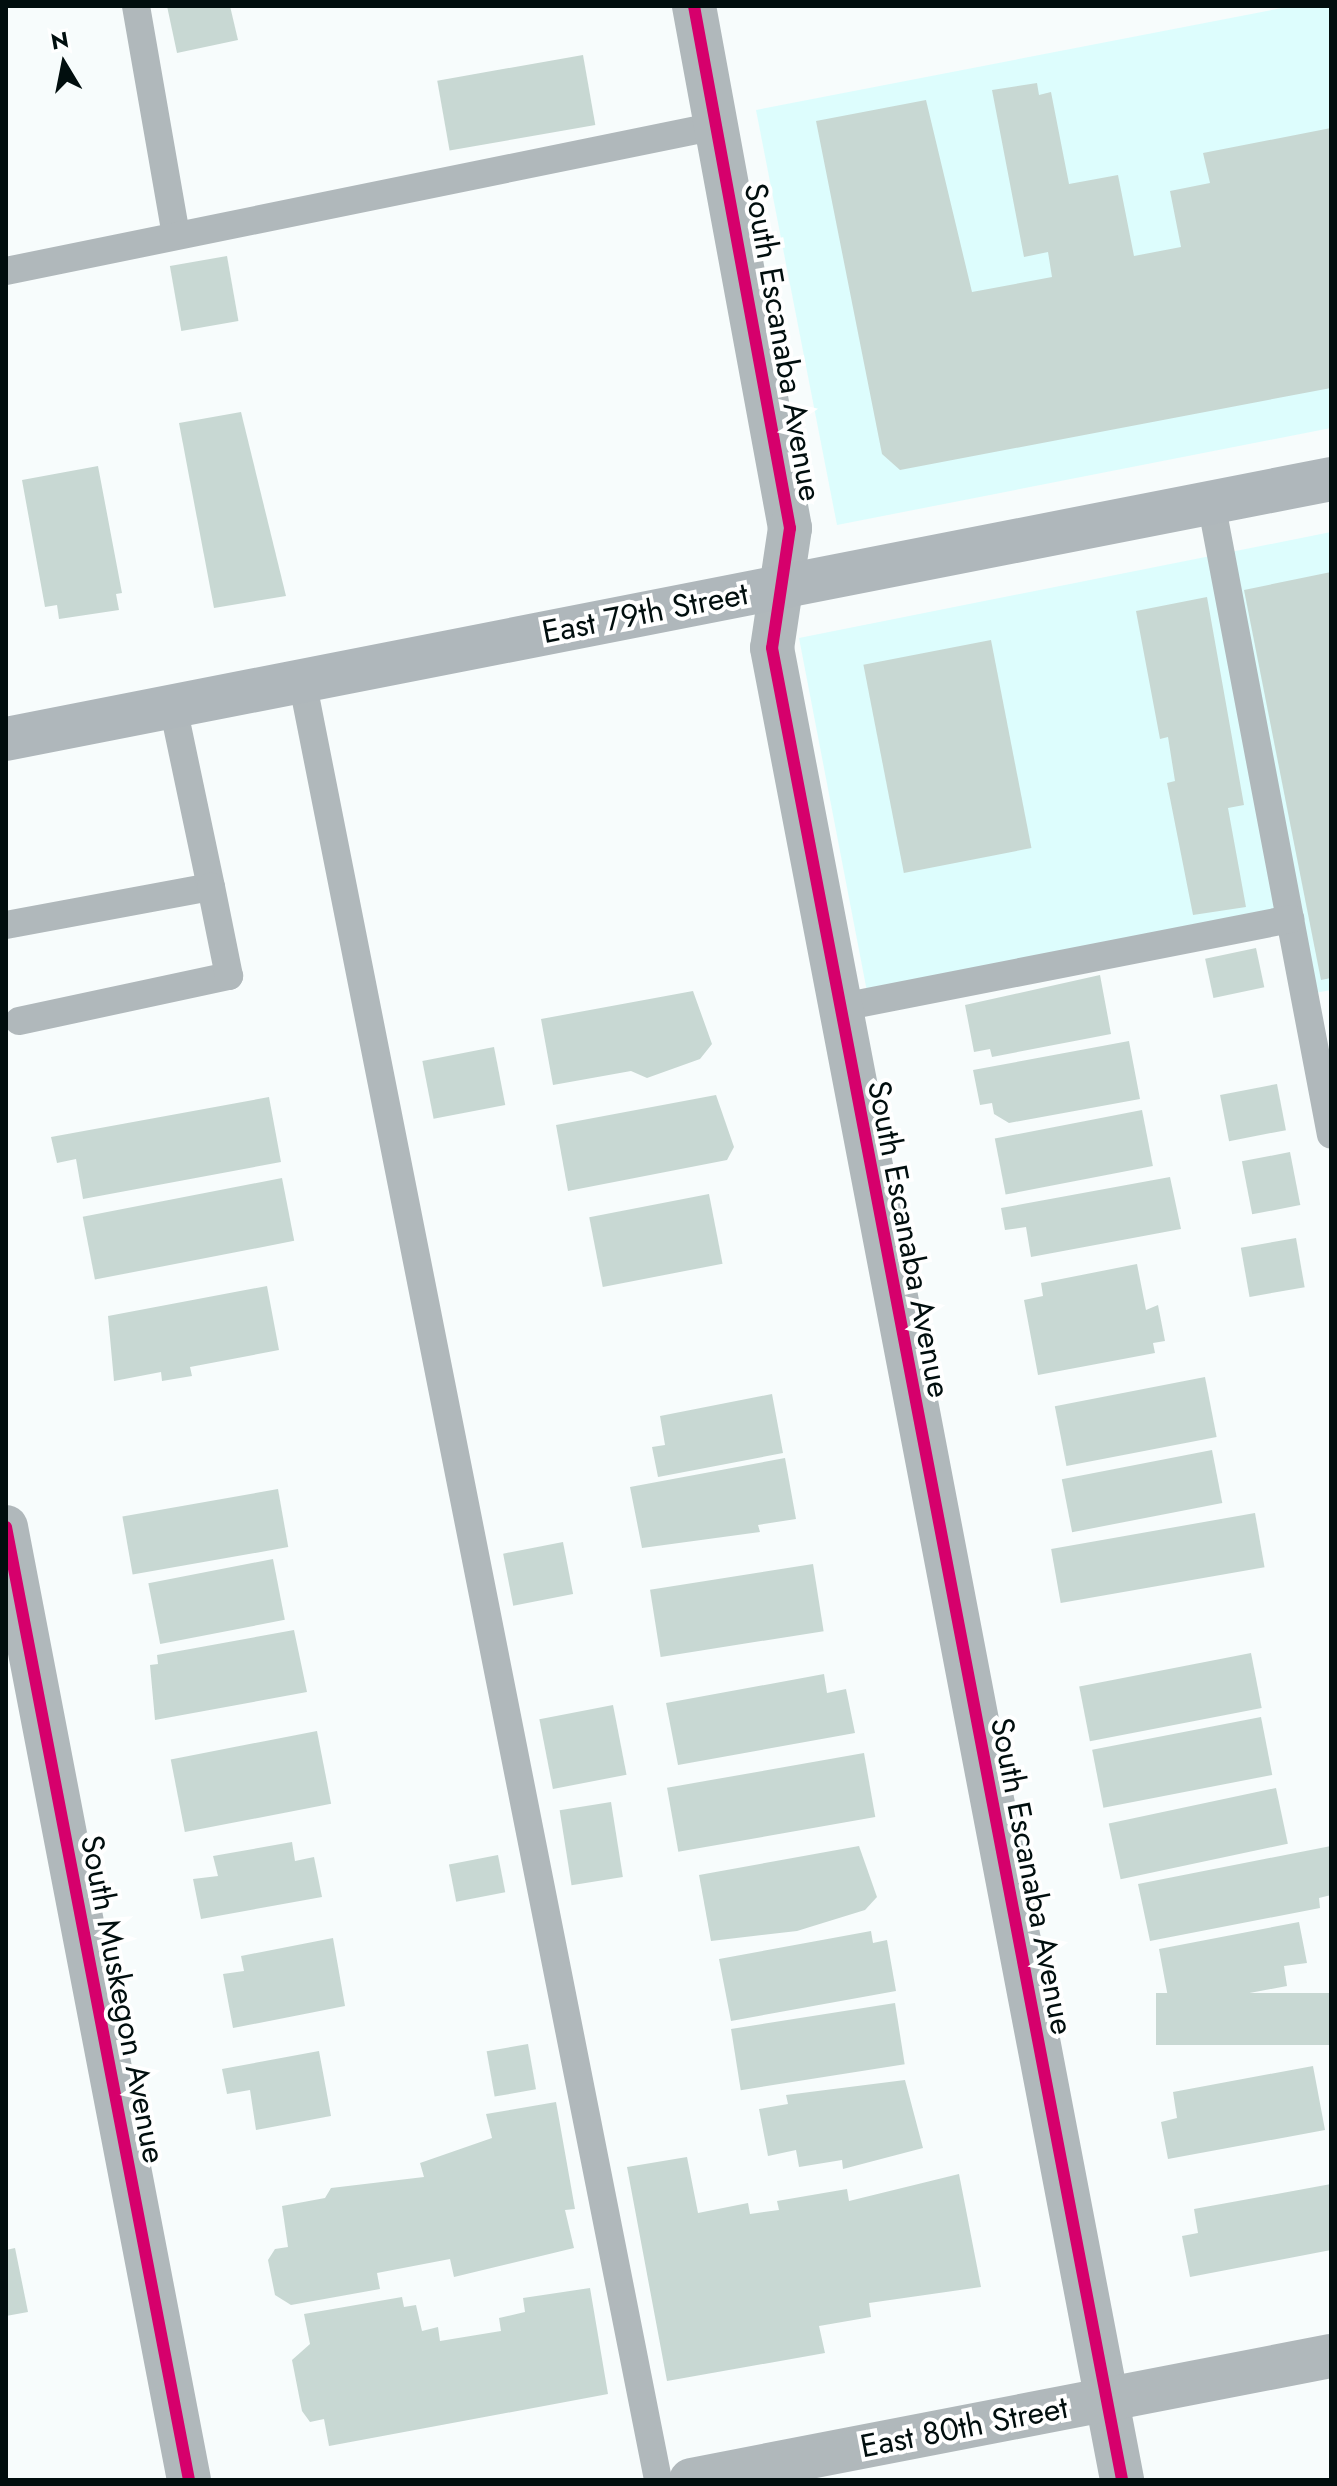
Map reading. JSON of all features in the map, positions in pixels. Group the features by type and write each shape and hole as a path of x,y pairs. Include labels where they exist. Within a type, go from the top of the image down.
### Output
{"main road":[{"name":"East 79th Street","path":"6,739 1331,479"}],"street":[{"name":"South Escanaba Avenue","path":"694,6 790,528 772,648 837,1008 1122,2480"},
{"name":"South Muskegon Avenue","path":"6,1527 189,2480"},
{"name":"East 80th Street","path":"691,2480 1331,2356"}],"lane":[{"path":"136,6 176,236"},
{"path":"6,271 716,126"},
{"path":"1211,502 1331,1135"},
{"path":"302,680 658,2480"},
{"path":"19,1021 229,976 173,706"},
{"path":"6,925 211,887"},
{"path":"837,1008 1290,919"}],"shaded area":[{"path":"1292,6 1331,6 1331,428 837,525 756,110"},
{"path":"1331,532 1331,990 1304,995 1290,919 869,1002 799,638"}],"building":[{"path":"167,6 230,6 238,40 177,53"},
{"path":"583,55 595,125 450,151 437,81"},
{"path":"1037,83 1039,95 1051,92 1069,184 1118,175 1134,256 1181,247 1170,191 1210,183 1203,153 1331,128 1331,388 900,470 882,454 816,121 926,100 972,292 1052,277 1048,252 1024,257 992,90"},
{"path":"227,256 238,321 181,331 170,266"},
{"path":"241,412 286,596 214,608 179,423"},
{"path":"98,466 122,593 116,594 119,610 59,619 57,605 45,607 22,480"},
{"path":"1331,572 1331,978 1321,980 1244,590"},
{"path":"1207,597 1244,805 1228,808 1246,907 1193,915 1167,783 1175,781 1168,737 1160,739 1136,611"},
{"path":"991,640 1031,848 904,873 863,665"},
{"path":"1256,948 1264,987 1213,998 1205,959"},
{"path":"1100,975 1111,1034 992,1057 990,1049 974,1052 965,1005"},
{"path":"693,991 712,1044 700,1059 647,1078 631,1071 553,1085 541,1019"},
{"path":"1129,1041 1140,1099 1009,1123 994,1114 992,1103 980,1105 973,1070"},
{"path":"494,1047 505,1105 434,1119 422,1061"},
{"path":"1277,1084 1286,1130 1229,1141 1220,1095"},
{"path":"716,1095 734,1147 727,1160 568,1191 556,1125"},
{"path":"269,1097 281,1162 83,1199 76,1159 57,1163 51,1137"},
{"path":"1142,1110 1153,1166 1006,1195 995,1139"},
{"path":"1290,1152 1300,1205 1252,1214 1242,1161"},
{"path":"1170,1177 1181,1229 1031,1257 1026,1227 1005,1230 1001,1208"},
{"path":"282,1178 294,1241 95,1280 83,1217"},
{"path":"709,1194 723,1264 603,1287 589,1217"},
{"path":"1296,1238 1305,1287 1250,1297 1241,1248"},
{"path":"1137,1264 1146,1310 1158,1305 1165,1341 1153,1343 1155,1353 1038,1375 1024,1300 1043,1296 1041,1283"},
{"path":"267,1286 279,1350 190,1367 192,1376 162,1381 161,1372 114,1381 108,1316"},
{"path":"1205,1377 1217,1437 1066,1466 1055,1406"},
{"path":"772,1394 783,1453 658,1477 652,1447 665,1445 660,1416"},
{"path":"1212,1450 1222,1503 1072,1532 1062,1479"},
{"path":"785,1458 796,1519 758,1525 760,1532 642,1548 630,1487"},
{"path":"278,1489 288,1547 133,1575 122,1516"},
{"path":"1255,1513 1265,1567 1061,1603 1051,1549"},
{"path":"563,1542 573,1594 513,1606 503,1554"},
{"path":"273,1559 285,1620 160,1644 148,1583"},
{"path":"813,1564 824,1631 661,1657 650,1590"},
{"path":"294,1630 307,1692 155,1720 150,1665 158,1664 157,1655"},
{"path":"1251,1653 1262,1708 1090,1741 1079,1686"},
{"path":"824,1674 827,1693 846,1689 855,1733 678,1765 666,1703"},
{"path":"613,1705 627,1775 553,1789 539,1719"},
{"path":"1261,1717 1272,1775 1103,1808 1092,1750"},
{"path":"317,1731 331,1804 185,1832 171,1759"},
{"path":"864,1753 875,1817 678,1852 667,1788"},
{"path":"1276,1788 1288,1844 1121,1879 1109,1824"},
{"path":"611,1802 623,1877 572,1885 560,1810"},
{"path":"292,1842 295,1861 314,1857 322,1897 201,1919 193,1879 218,1876 213,1856"},
{"path":"859,1846 877,1897 865,1910 797,1931 711,1941 699,1875"},
{"path":"1331,1846 1331,1895 1319,1898 1320,1908 1150,1941 1138,1884"},
{"path":"498,1855 505,1892 456,1902 449,1865"},
{"path":"1299,1922 1307,1963 1284,1966 1287,1986 1170,2008 1159,1949"},
{"path":"871,1931 873,1943 887,1940 896,1991 731,2021 719,1959"},
{"path":"333,1938 345,2006 233,2028 223,1974 244,1971 241,1956"},
{"path":"1156,1993 1331,1993 1331,2045 1156,2045"},
{"path":"895,2003 905,2064 741,2090 731,2029"},
{"path":"528,2044 536,2089 495,2097 487,2051"},
{"path":"319,2051 331,2116 256,2130 250,2090 227,2094 222,2069"},
{"path":"1313,2066 1325,2130 1168,2159 1161,2122 1177,2118 1173,2092"},
{"path":"905,2080 923,2148 843,2169 842,2160 799,2167 796,2150 768,2156 759,2109 788,2104 786,2095"},
{"path":"556,2102 575,2209 565,2210 574,2248 454,2277 450,2259 377,2273 380,2289 291,2305 275,2295 268,2260 275,2249 288,2247 282,2206 325,2198 331,2188 424,2177 420,2163 492,2138 486,2114"},
{"path":"687,2157 698,2213 748,2203 750,2214 779,2210 777,2201 847,2189 849,2201 959,2174 981,2287 869,2303 871,2317 819,2326 825,2353 667,2381 627,2167"},
{"path":"1331,2184 1331,2250 1190,2277 1182,2236 1198,2233 1194,2209"},
{"path":"15,2248 28,2312 6,2316 6,2250"},
{"path":"590,2288 608,2394 329,2446 324,2419 310,2422 302,2411 292,2360 310,2344 304,2314 402,2297 404,2307 416,2305 422,2331 438,2327 440,2341 501,2331 499,2318 525,2312 523,2298"}],"cycle path":[{"path":"694,6 790,528 772,648 1122,2480"},
{"path":"6,1527 189,2480"}]}
